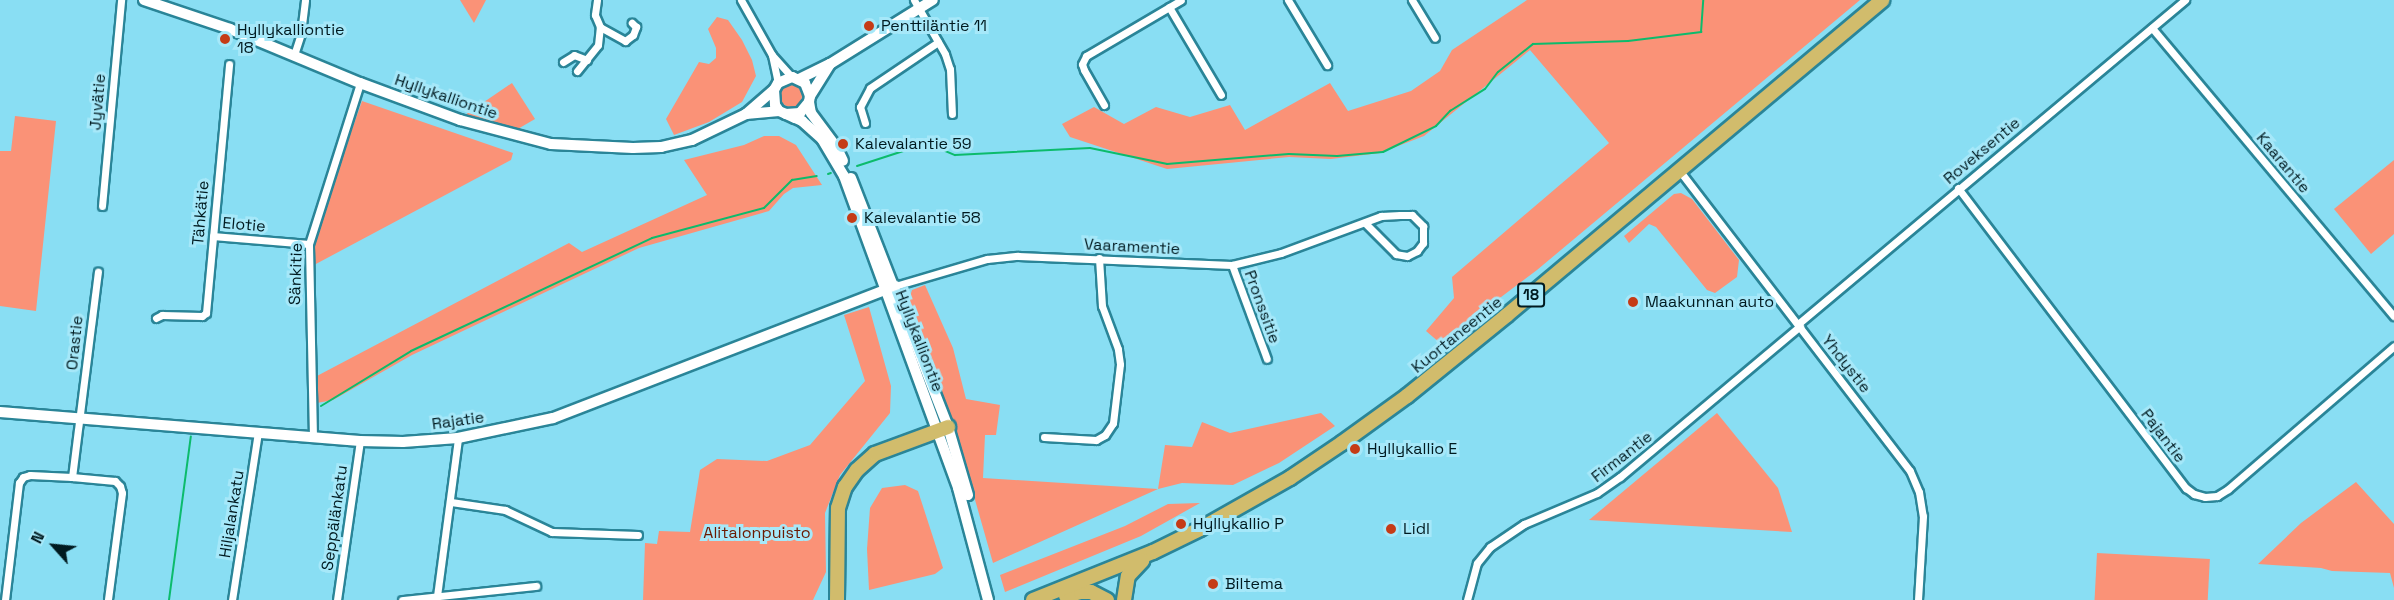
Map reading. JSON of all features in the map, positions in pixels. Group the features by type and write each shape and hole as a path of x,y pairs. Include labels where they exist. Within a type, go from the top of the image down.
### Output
{"highway":[{"name":"Kuortaneentie","path":"1033,600 1153,552 1290,478 1407,396 1882,0"},
{"path":"837,600 839,584 838,508 845,487 857,470 874,454 942,429"},
{"path":"1124,600 1128,576 1153,552"},
{"path":"839,584 844,600"},
{"path":"1055,600 1081,592 1101,596 1107,600"}],"main road":[{"name":"Hyllykalliontie","path":"144,0 231,28 360,83 460,120 519,137 586,148 661,147 692,140 746,114 776,86"},
{"path":"830,64 800,112 783,112 775,105 776,86 830,64 916,4 933,0"},
{"path":"796,78 805,83 809,99"},
{"name":"Hyllykalliontie","path":"809,99 811,113 837,148 866,210 889,288"},
{"name":"Hyllykalliontie","path":"746,114 783,112 807,126 822,139 833,155 889,288 942,429 983,549 995,600"},
{"name":"Rajatie","path":"0,412 360,441 403,442 458,438 553,418 889,288"},
{"name":"Hyllykalliontie","path":"942,429 988,600"}],"street":[{"name":"Jyvätie","path":"102,206 121,0"},
{"path":"294,55 302,33 305,0"},
{"path":"577,71 598,45 600,27 595,15 597,0"},
{"path":"741,0 772,55 796,78"},
{"path":"1104,105 1084,70 1082,63 1086,56 1181,0"},
{"path":"1288,0 1327,65"},
{"path":"1412,0 1435,38"},
{"name":"Roveksentie","path":"1799,325 1958,188 2185,0"},
{"path":"916,4 938,42 950,69 952,114"},
{"path":"1169,7 1221,95"},
{"path":"600,27 625,41 633,35 636,27 632,23"},
{"name":"Kaarantie","path":"2152,28 2394,316"},
{"path":"865,123 860,107 870,88 938,42"},
{"path":"563,62 574,55 587,60"},
{"path":"772,55 776,86"},
{"name":"Tähkätie","path":"156,318 162,315 202,316 206,313 229,64"},
{"name":"Sänkitie","path":"313,437 309,244 360,83"},
{"name":"Yhdystie","path":"1679,170 1910,471 1919,492 1923,516 1918,600"},
{"name":"Pajantie","path":"1958,188 2186,488 2194,494 2205,497 2217,496 2228,489 2394,346"},
{"name":"Vaaramentie","path":"889,288 987,259 1047,256 1232,265 1281,253 1366,224 1381,216 1412,215 1423,226 1423,243 1418,251 1407,256 1396,254 1366,224"},
{"name":"Elotie","path":"213,236 309,244"},
{"path":"1044,437 1096,440 1105,435 1113,423 1120,364 1118,349 1102,306 1100,258"},
{"name":"Pronssitie","path":"1232,265 1267,359"},
{"name":"Orastie","path":"72,477 98,272"},
{"name":"Firmantie","path":"1467,600 1477,563 1490,547 1524,524 1597,493 1620,477 1799,325"},
{"name":"Hiljalankatu","path":"232,600 258,432"},
{"path":"437,596 458,438"},
{"name":"Seppälänkatu","path":"337,600 360,441"},
{"path":"4,600 19,483 23,477 30,475 115,481 120,486 122,494 108,600"},
{"path":"451,502 505,510 552,532 638,536"},
{"path":"402,600 536,586"}],"green space":[{"path":"460,0 486,0 474,23"},
{"path":"1527,0 1860,0 1537,270 1440,343 1426,331 1454,298 1452,277 1609,143 1530,50 1424,136 1380,153 1331,159 1289,157 1167,169 1070,137 1062,124 1094,107 1124,124 1156,107 1190,117 1230,105 1245,130 1330,83 1348,111 1411,91 1440,71 1452,50"},
{"path":"717,17 728,20 742,40 752,60 756,76 742,102 709,122 674,135 666,119 699,62 709,64 716,58 716,48 708,29"},
{"path":"512,83 535,119 516,130 465,115"},
{"path":"791,85 799,88 802,96 799,104 791,107 783,104 780,96 783,88"},
{"path":"362,101 513,153 511,160 314,265 315,238"},
{"path":"15,116 56,121 36,311 0,306 0,151 11,151"},
{"path":"764,136 779,136 796,145 822,185 793,188 784,194 769,211 639,248 412,355 333,400 317,403 315,377 569,243 582,252 707,195 684,160 744,145"},
{"path":"2394,160 2394,234 2371,254 2334,209"},
{"path":"1681,193 1692,199 1739,260 1737,277 1715,293 1707,290 1656,227 1649,224 1629,243 1624,236 1674,194"},
{"path":"925,285 953,348 966,399 1000,405 996,435 985,435 983,478 1158,489 993,563 954,426 908,302 912,290"},
{"name":"Alitalonpuisto","path":"869,307 891,386 890,413 840,475 825,513 826,572 813,600 643,600 645,543 657,544 659,531 690,532 700,470 717,459 767,461 810,445 865,381 844,315"},
{"path":"1321,413 1335,426 1279,463 1233,485 1182,483 1158,489 1165,445 1192,447 1202,422 1230,433"},
{"path":"1717,413 1778,488 1792,532 1589,520"},
{"path":"2356,482 2394,524 2394,588 2390,573 2332,571 2321,568 2258,564 2301,523"},
{"path":"905,485 918,491 943,568 935,574 869,590 867,549 870,508 882,488"},
{"path":"1200,503 1141,536 1005,592 1000,575 1125,526 1168,504"},
{"path":"2097,553 2210,559 2208,600 2095,600"}],"waterway":[{"path":"857,166 919,146 931,145 955,155 1090,148 1167,164 1289,154 1337,156 1383,152 1436,126 1450,111 1485,89 1498,72 1533,44 1628,41 1701,32 1703,0"},
{"path":"321,406 411,351 652,238 764,208 792,180 817,176"},
{"path":"169,600 191,436"}],"place":[{"name":"Penttiläntie 11","path":"869,26"},
{"name":"Hyllykalliontie 18","path":"225,39"},
{"name":"Kalevalantie 59","path":"843,144"},
{"name":"Kalevalantie 58","path":"852,218"},
{"name":"Maakunnan auto","path":"1633,302"},
{"name":"Hyllykallio E","path":"1355,449"},
{"name":"Hyllykallio P","path":"1181,524"},
{"name":"Lidl","path":"1391,529"},
{"name":"Biltema","path":"1213,584"}]}
